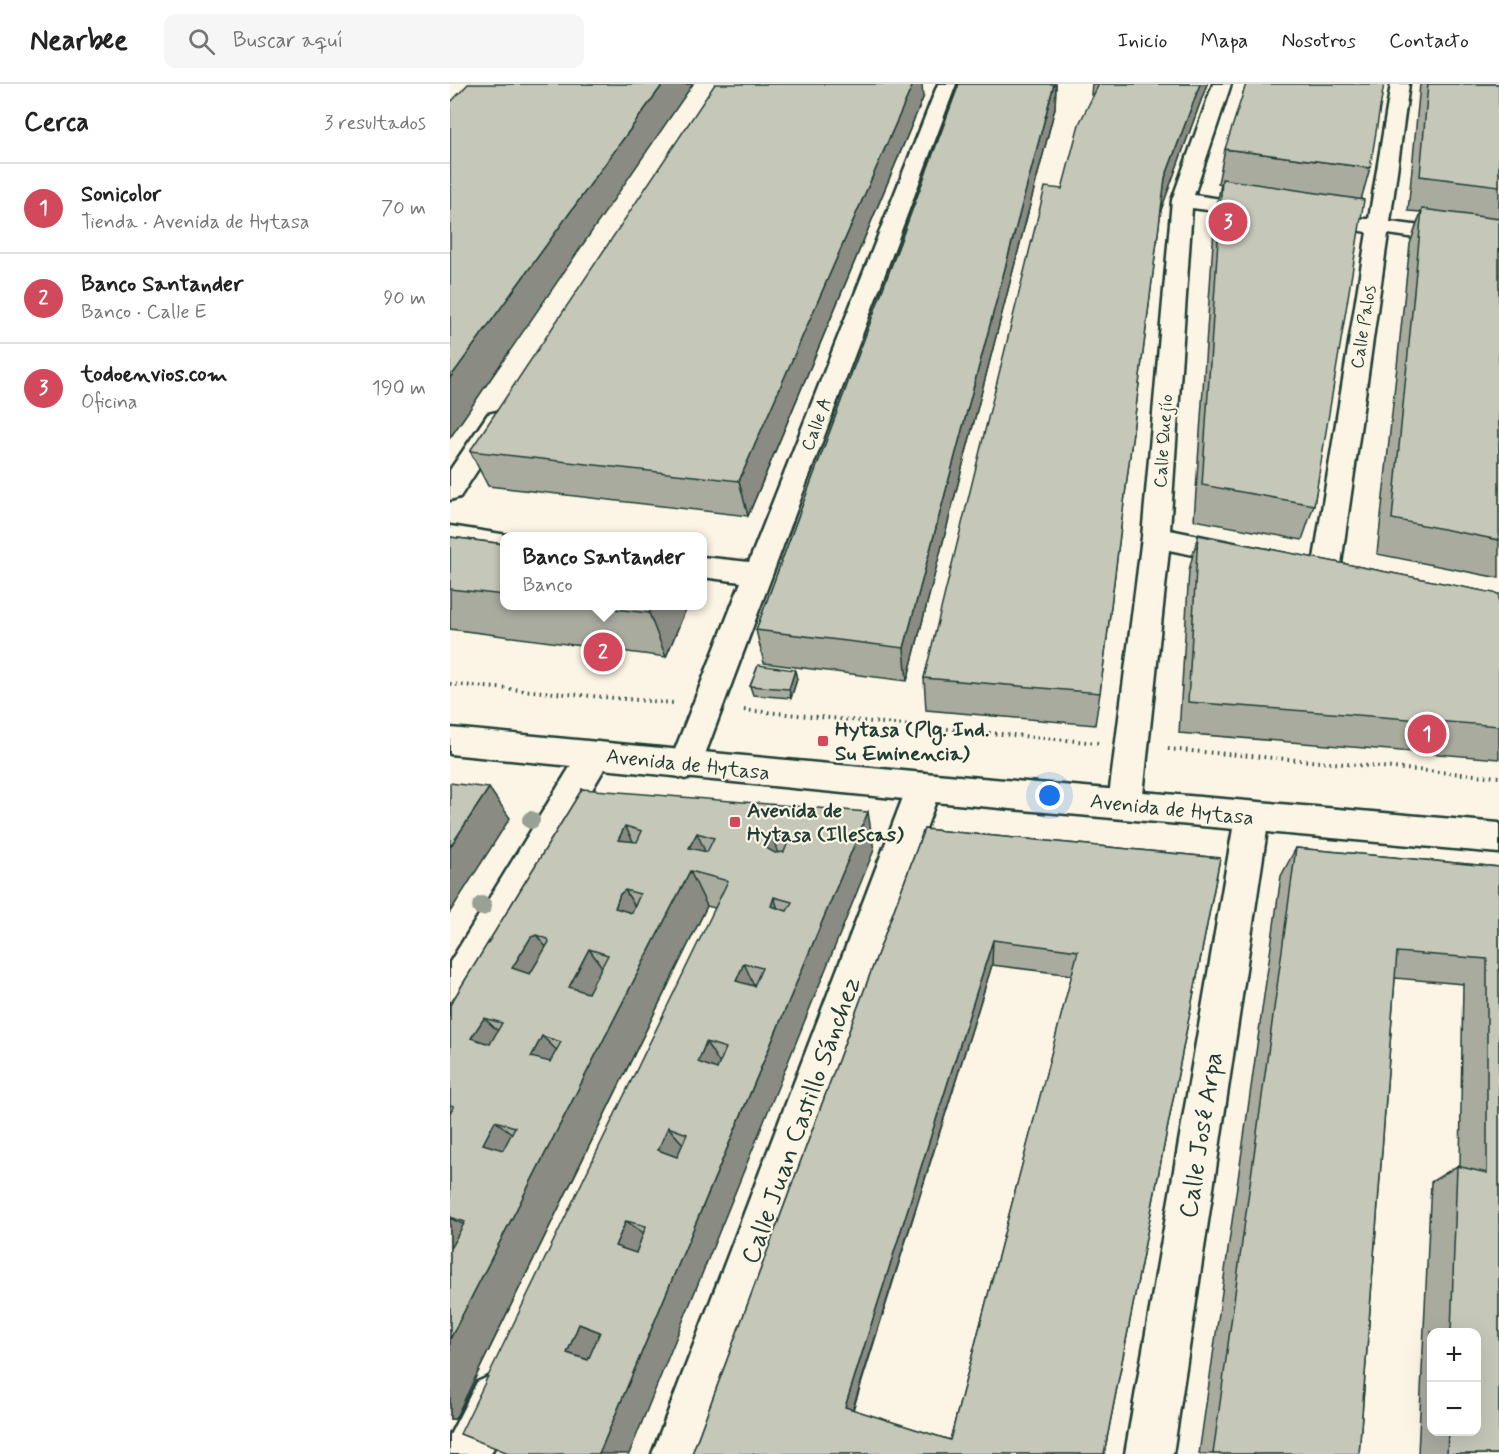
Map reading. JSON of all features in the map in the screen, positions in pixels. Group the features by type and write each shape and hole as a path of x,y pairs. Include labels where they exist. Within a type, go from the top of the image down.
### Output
{"street":[{"name":"Calle A","path":"685,765 948,84"},
{"name":"Calle Quejío","path":"1125,804 1156,537 1182,200 1222,84"},
{"name":"Calle Palos","path":"1326,571 1400,84"},
{"path":"1182,200 1286,214"},
{"path":"1343,222 1499,243"},
{"path":"450,491 509,402"},
{"path":"450,536 500,542"},
{"path":"1156,537 1269,560"},
{"path":"707,568 759,574"},
{"name":"Avenida de Hytasa","path":"450,741 685,765 1499,838"},
{"path":"450,997 596,755"},
{"name":"Calle Juan Castillo Sánchez","path":"676,1454 924,787"},
{"name":"Calle José Arpa","path":"1149,1454 1252,817"},
{"path":"466,1454 508,1368"}],"path":[{"path":"450,684 1499,777"}],"building":[{"path":"468,84 663,84 450,378 450,103"},
{"path":"715,84 913,84 739,481 470,451"},
{"path":"959,84 1054,84 904,648 756,630"},
{"path":"1099,84 1200,84 1165,178 1100,693 924,678 1045,187 1062,189 1079,124"},
{"path":"1246,84 1384,84 1370,168 1225,149"},
{"path":"1428,84 1499,84 1499,186 1420,176"},
{"path":"1222,179 1364,200 1314,505 1202,485"},
{"path":"1422,209 1499,219 1499,540 1392,519"},
{"path":"1198,535 1499,594 1499,726 1188,702"},
{"path":"450,537 500,543 500,595 450,589"},
{"path":"622,610 651,610 649,613"},
{"path":"758,665 795,670 789,689 750,686"},
{"path":"450,783 489,788 450,847"},
{"path":"582,789 868,812 599,1454 511,1454 460,1434 728,881 690,871 450,1339 450,1247 465,1222 450,1217 450,1113 454,1106 450,1105 450,1005","holes":["625,826 642,831 637,842 618,840","697,833 714,838 707,852 689,848","772,835 785,838 788,842 784,852 775,853 766,848","625,890 640,894 632,913 615,908 620,894","774,897 792,902 787,911 771,906","536,935 548,939 549,942 530,974 512,968 531,937","589,949 608,955 588,993 569,987","744,963 762,968 754,986 736,981","484,1018 502,1023 490,1044 471,1038","542,1036 561,1042 550,1062 531,1057","706,1042 726,1048 717,1069 698,1062","495,1121 515,1127 503,1150 483,1144","668,1127 687,1134 677,1157 658,1150","626,1221 646,1226 636,1253 615,1246","579,1324 600,1332 588,1360 567,1353"]},
{"path":"924,829 1220,858 1104,1454 692,1454","holes":["993,940 1078,951 950,1440 845,1407"]},
{"path":"1296,848 1499,867 1499,1454 1447,1454 1448,1436 1481,1436 1481,1328 1451,1328 1457,1166 1487,1173 1487,959 1397,952 1359,1454 1213,1454"}],"place":[{"name":"todoenvios.com","path":"1228,222"},
{"name":"Banco Santander","path":"603,652"},
{"name":"Sonicolor","path":"1427,734"},
{"name":"Hytasa (Plg. Ind. Su Eminencia)","path":"823,741"},
{"name":"Avenida de Hytasa (Illescas)","path":"735,822"}]}
